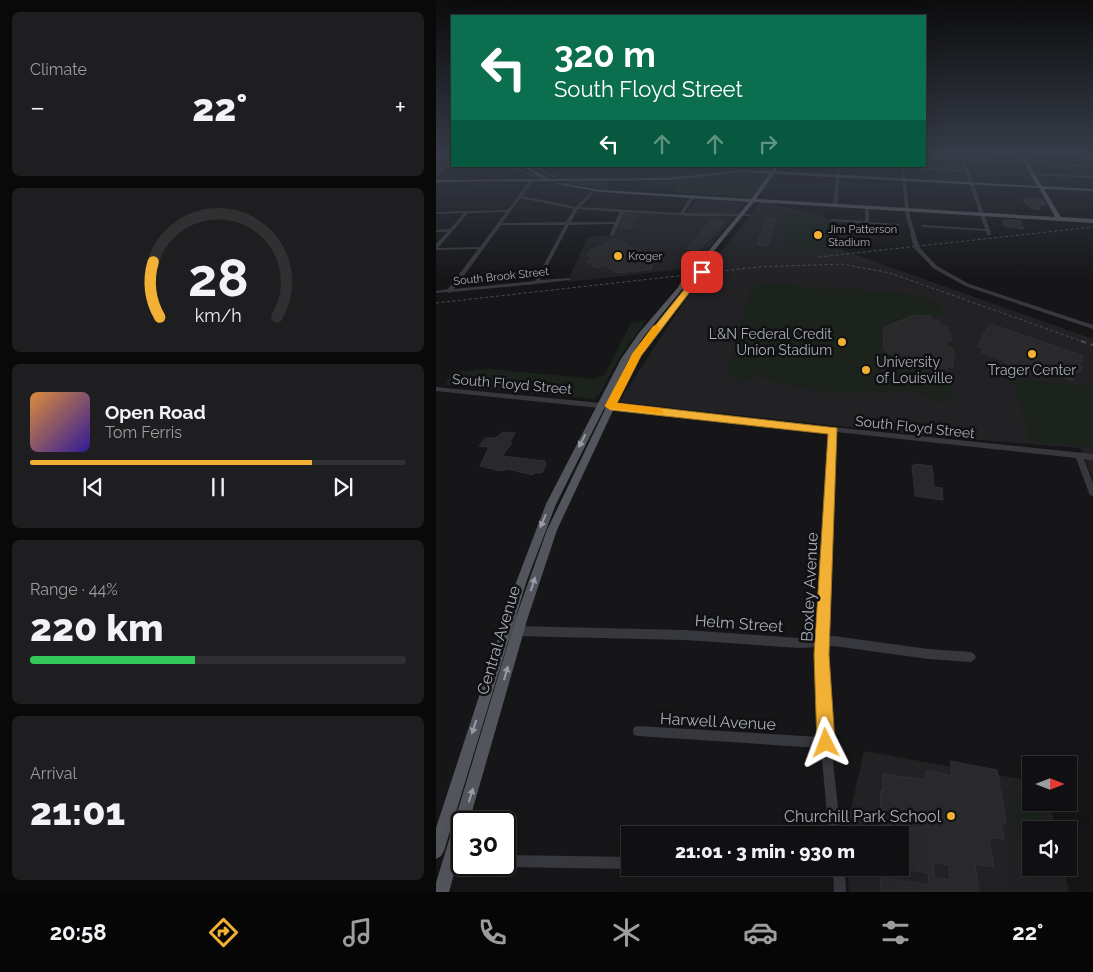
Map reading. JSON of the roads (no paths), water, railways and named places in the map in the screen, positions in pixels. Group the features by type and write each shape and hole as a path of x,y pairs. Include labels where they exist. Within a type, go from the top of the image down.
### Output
{"main road":[{"path":"687,196 1093,221"},
{"path":"606,405 637,354 712,261 759,196"},
{"path":"1045,196 1058,219"},
{"path":"606,405 641,335 702,262 745,215"},
{"name":"Central Avenue","path":"436,851 512,631 552,530 606,405"},
{"name":"Central Avenue","path":"441,892 512,631"}],"street":[{"path":"449,292 520,196 577,208 682,214 745,215"},
{"path":"536,283 577,208 589,196"},
{"path":"682,214 693,196"},
{"path":"835,205 836,196"},
{"path":"906,196 913,242 927,260 952,278 989,293 1093,328"},
{"path":"923,226 988,232 975,196"},
{"path":"867,207 867,222"},
{"path":"436,211 509,211"},
{"path":"436,248 467,211"},
{"path":"612,235 622,211"},
{"path":"832,220 898,225"},
{"path":"500,224 617,223"},
{"path":"436,231 451,230"},
{"path":"436,248 481,248"},
{"name":"South Brook Street","path":"436,292 568,279"},
{"path":"1050,312 1054,306"},
{"name":"South Floyd Street","path":"436,389 606,405 833,431 1093,457"},
{"name":"Boxley Avenue","path":"833,431 822,642 826,743 834,826"},
{"path":"1079,456 1093,493"},
{"name":"Helm Street","path":"512,631 685,634 799,643 834,641 928,654 971,657"},
{"name":"Harwell Avenue","path":"638,731 826,743"},
{"path":"516,861 621,862"},
{"path":"839,876 840,892"}],"railway":[{"path":"819,257 1093,227"},
{"path":"436,303 758,267 842,264 890,273 1084,342"},
{"path":"1084,342 1093,345"}],"place":[{"name":"Jim Patterson Stadium","path":"818,235"},
{"name":"Kroger","path":"618,256"},
{"name":"L&N Federal Credit Union Stadium","path":"842,342"},
{"name":"Trager Center","path":"1032,354"},
{"name":"University of Louisville","path":"866,370"},
{"name":"Churchill Park School","path":"951,816"}]}
